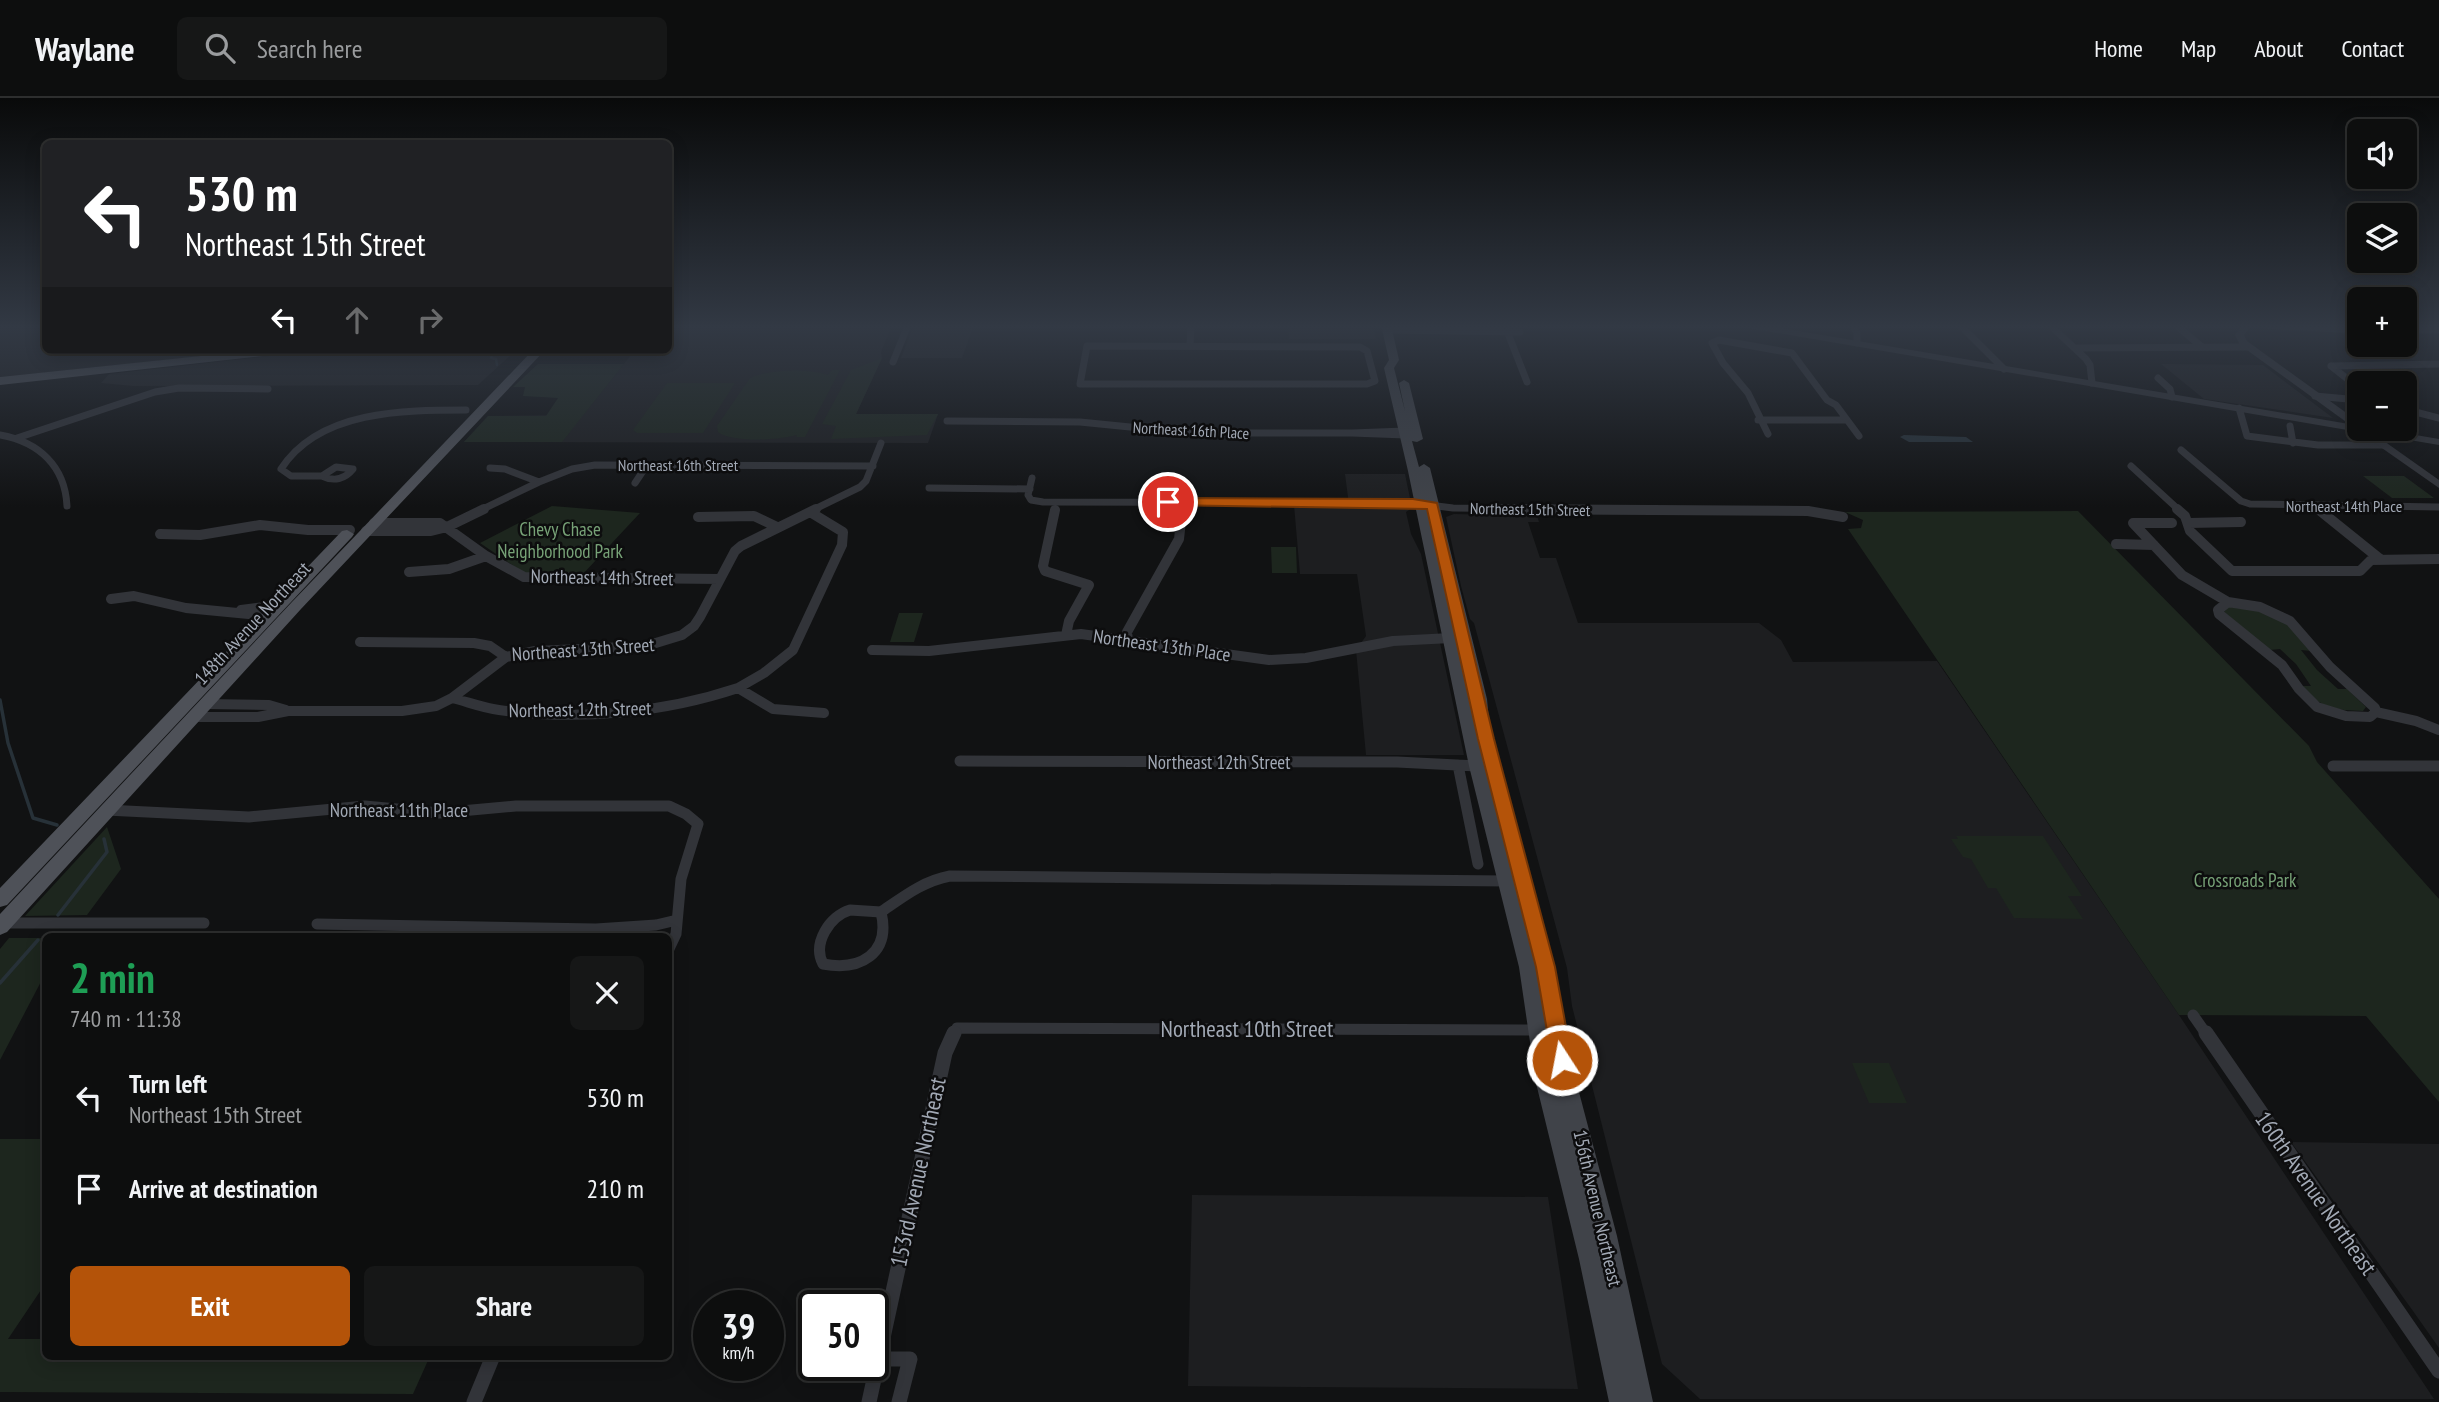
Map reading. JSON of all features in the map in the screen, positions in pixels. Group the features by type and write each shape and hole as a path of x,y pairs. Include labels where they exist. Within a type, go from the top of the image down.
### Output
{"main road":[{"name":"148th Avenue Northeast","path":"0,900 192,715 282,609 363,528 493,386"},
{"name":"148th Avenue Northeast","path":"2,925 192,715 302,582 363,528 471,410 498,386"},
{"name":"156th Avenue Northeast","path":"1393,386 1414,471 1419,474 1479,699 1484,732 1545,967 1565,1077 1606,1236 1641,1402"},
{"name":"156th Avenue Northeast","path":"1404,386 1477,766 1528,967 1546,1083 1590,1259 1621,1402"}],"street":[{"path":"1743,386 1751,398 1758,420 1768,434"},
{"path":"1817,386 1827,400 1836,405 1859,436"},
{"path":"2108,386 2347,426"},
{"path":"2167,386 2172,397"},
{"path":"2301,386 2347,419"},
{"path":"16,438 155,392 179,388 268,389"},
{"path":"2315,396 2347,399"},
{"path":"2239,408 2247,436 2292,443 2384,444"},
{"path":"322,476 291,476 281,469 285,462 312,439 357,419 405,411 471,410"},
{"path":"2417,412 2439,418"},
{"path":"1758,420 1846,420"},
{"name":"Northeast 16th Place","path":"947,421 1080,422 1190,433 1405,433"},
{"path":"2290,426 2292,443"},
{"path":"0,435 16,438 58,465 66,484 67,506"},
{"path":"2417,438 2439,442"},
{"path":"2380,441 2439,485"},
{"path":"720,579 741,546 860,487 866,481 881,443"},
{"name":"Northeast 14th Place","path":"2181,450 2235,497 2250,504 2439,507"},
{"path":"635,483 647,465"},
{"name":"Northeast 16th Street","path":"447,527 539,482 582,467 873,466"},
{"path":"2131,466 2185,516 2190,531 2232,571 2360,571 2371,560 2439,559"},
{"path":"490,468 505,469 539,482"},
{"path":"929,488 1030,489 1032,478"},
{"name":"Northeast 15th Street","path":"1030,489 1028,495 1031,500 1043,502 1427,505 1541,510 1808,511 1843,517"},
{"path":"2315,506 2380,559"},
{"path":"1055,510 1043,566 1045,571 1082,580 1089,585 1069,621 1066,635"},
{"name":"Northeast 12th Street","path":"452,698 502,711 640,711 685,705 738,688 781,661 793,650 842,545 843,532 810,512"},
{"path":"1128,640 1127,632 1180,539 1182,512 1146,512"},
{"path":"698,517 754,516 777,527"},
{"path":"2189,523 2241,522"},
{"path":"2172,523 2133,523 2194,583 2194,589 2225,604 2260,607 2290,621 2305,635 2330,667 2375,708 2376,712"},
{"path":"160,534 200,535 260,525 308,530 363,528 432,531 447,527"},
{"name":"Northeast 14th Street","path":"447,527 486,556 524,577 720,579"},
{"path":"2116,544 2154,545"},
{"path":"408,572 449,569 486,556"},
{"name":"Northeast 13th Street","path":"360,642 474,643 490,646 506,657 535,651 646,646 682,635 701,617 720,579"},
{"path":"111,599 134,596 186,608 236,611 282,609"},
{"path":"2225,604 2218,610 2219,614 2282,665 2299,689 2317,707 2346,716 2370,717 2376,712"},
{"path":"236,611 282,609"},
{"name":"Northeast 13th Place","path":"872,650 929,651 1066,635 1128,640 1269,660 1306,658 1393,641 1451,638"},
{"path":"192,715 258,717 288,711 423,710 452,698 506,657"},
{"path":"738,688 773,709 824,713"},
{"path":"192,715 269,705 288,711"},
{"path":"2376,712 2416,721 2439,730"},
{"name":"Northeast 12th Street","path":"960,761 1397,762 1477,766"},
{"path":"1458,765 1478,864"},
{"path":"2333,766 2439,766"},
{"name":"Northeast 11th Place","path":"106,810 249,817 354,806 396,807 439,813 516,806 663,805 684,811 698,824 681,880 677,920"},
{"path":"881,912 884,927 877,951 871,959 848,967 823,964 819,956 830,920 837,914 849,910 881,912 934,879 950,876 1507,881"},
{"path":"317,924 596,929 656,925 677,920 672,942"},
{"path":"2,925 204,923"},
{"name":"160th Avenue Northeast","path":"2193,1015 2439,1371"},
{"name":"Northeast 10th Street","path":"957,1028 1538,1030"},
{"name":"153rd Avenue Northeast","path":"889,1305 945,1053 957,1028"},
{"path":"889,1359 910,1359 899,1402"},
{"path":"474,1402 491,1360"},
{"name":"153rd Avenue Northeast","path":"869,1402 873,1381"}],"shaded area":[{"path":"606,386 869,386 856,414 938,414 928,443 464,442 488,416 583,415"},
{"path":"2188,386 2291,386 2333,418 2204,399"},
{"path":"1900,437 1966,437 1973,442 1909,442"},
{"path":"1345,474 1405,474 1412,508 1406,512 1411,534 1421,554 1464,755 1366,755 1356,650 1366,636 1357,574 1300,574 1294,505 1349,505"},
{"path":"1454,514 1537,516 1539,522 1528,522 1540,558 1556,558 1578,623 1759,623 1781,640 1793,662 1937,661 2179,1015 2434,1399 1700,1399 1662,1364 1572,1006 1567,968 1474,623 1470,619 1461,586 1446,517"},
{"path":"2291,1142 2439,1144 2439,1348 2413,1311"},
{"path":"1192,1195 1548,1197 1578,1389 1188,1386"}],"green space":[{"path":"607,386 562,442 464,442 488,416 546,416 558,398 523,396 525,387 513,387"},
{"path":"665,386 733,386 703,433 637,433 633,430"},
{"path":"745,386 832,386 805,437 796,437 797,435 768,439 734,438 718,432 717,426"},
{"path":"842,386 869,386 856,414 938,414 927,435 831,439 836,426 822,424"},
{"path":"2363,476 2404,476 2434,498 2392,498"},
{"name":"Chevy Chase Neighborhood Park","path":"552,506 640,513 583,574 524,573 480,543"},
{"name":"Crossroads Park","path":"2078,511 2309,746 2317,762 2439,899 2439,1102 2366,1016 2179,1015 1848,529 1861,528 1863,520 1845,512"},
{"path":"1271,547 1296,547 1297,573 1272,573"},
{"path":"2241,605 2286,621 2311,651 2301,650 2317,670 2338,689 2347,689 2366,707 2363,711 2329,707 2309,694 2302,686 2311,686 2296,664 2280,649 2270,650 2224,612 2229,606"},
{"path":"899,613 923,613 914,642 890,642"},
{"path":"107,827 121,869 87,915 25,916"},
{"path":"1956,836 2043,836 2082,896 2068,896 2083,919 2014,918 1996,888 1988,888 1971,859 1963,857 1951,839 1958,839"},
{"path":"9,938 42,938 42,980 0,1060 0,949"},
{"path":"1852,1063 1889,1063 1907,1103 1869,1103"},
{"path":"0,1139 42,1139 42,1288 8,1339 42,1339 42,1360 428,1360 413,1394 0,1392"}],"waterway":[{"path":"0,700 8,743 33,818 57,825"},
{"path":"58,915 107,852 104,839"},
{"path":"0,983 38,940"}],"route":[{"path":"1168,502 1413,503 1433,506 1479,699 1481,720 1545,967 1562,1060"}]}
